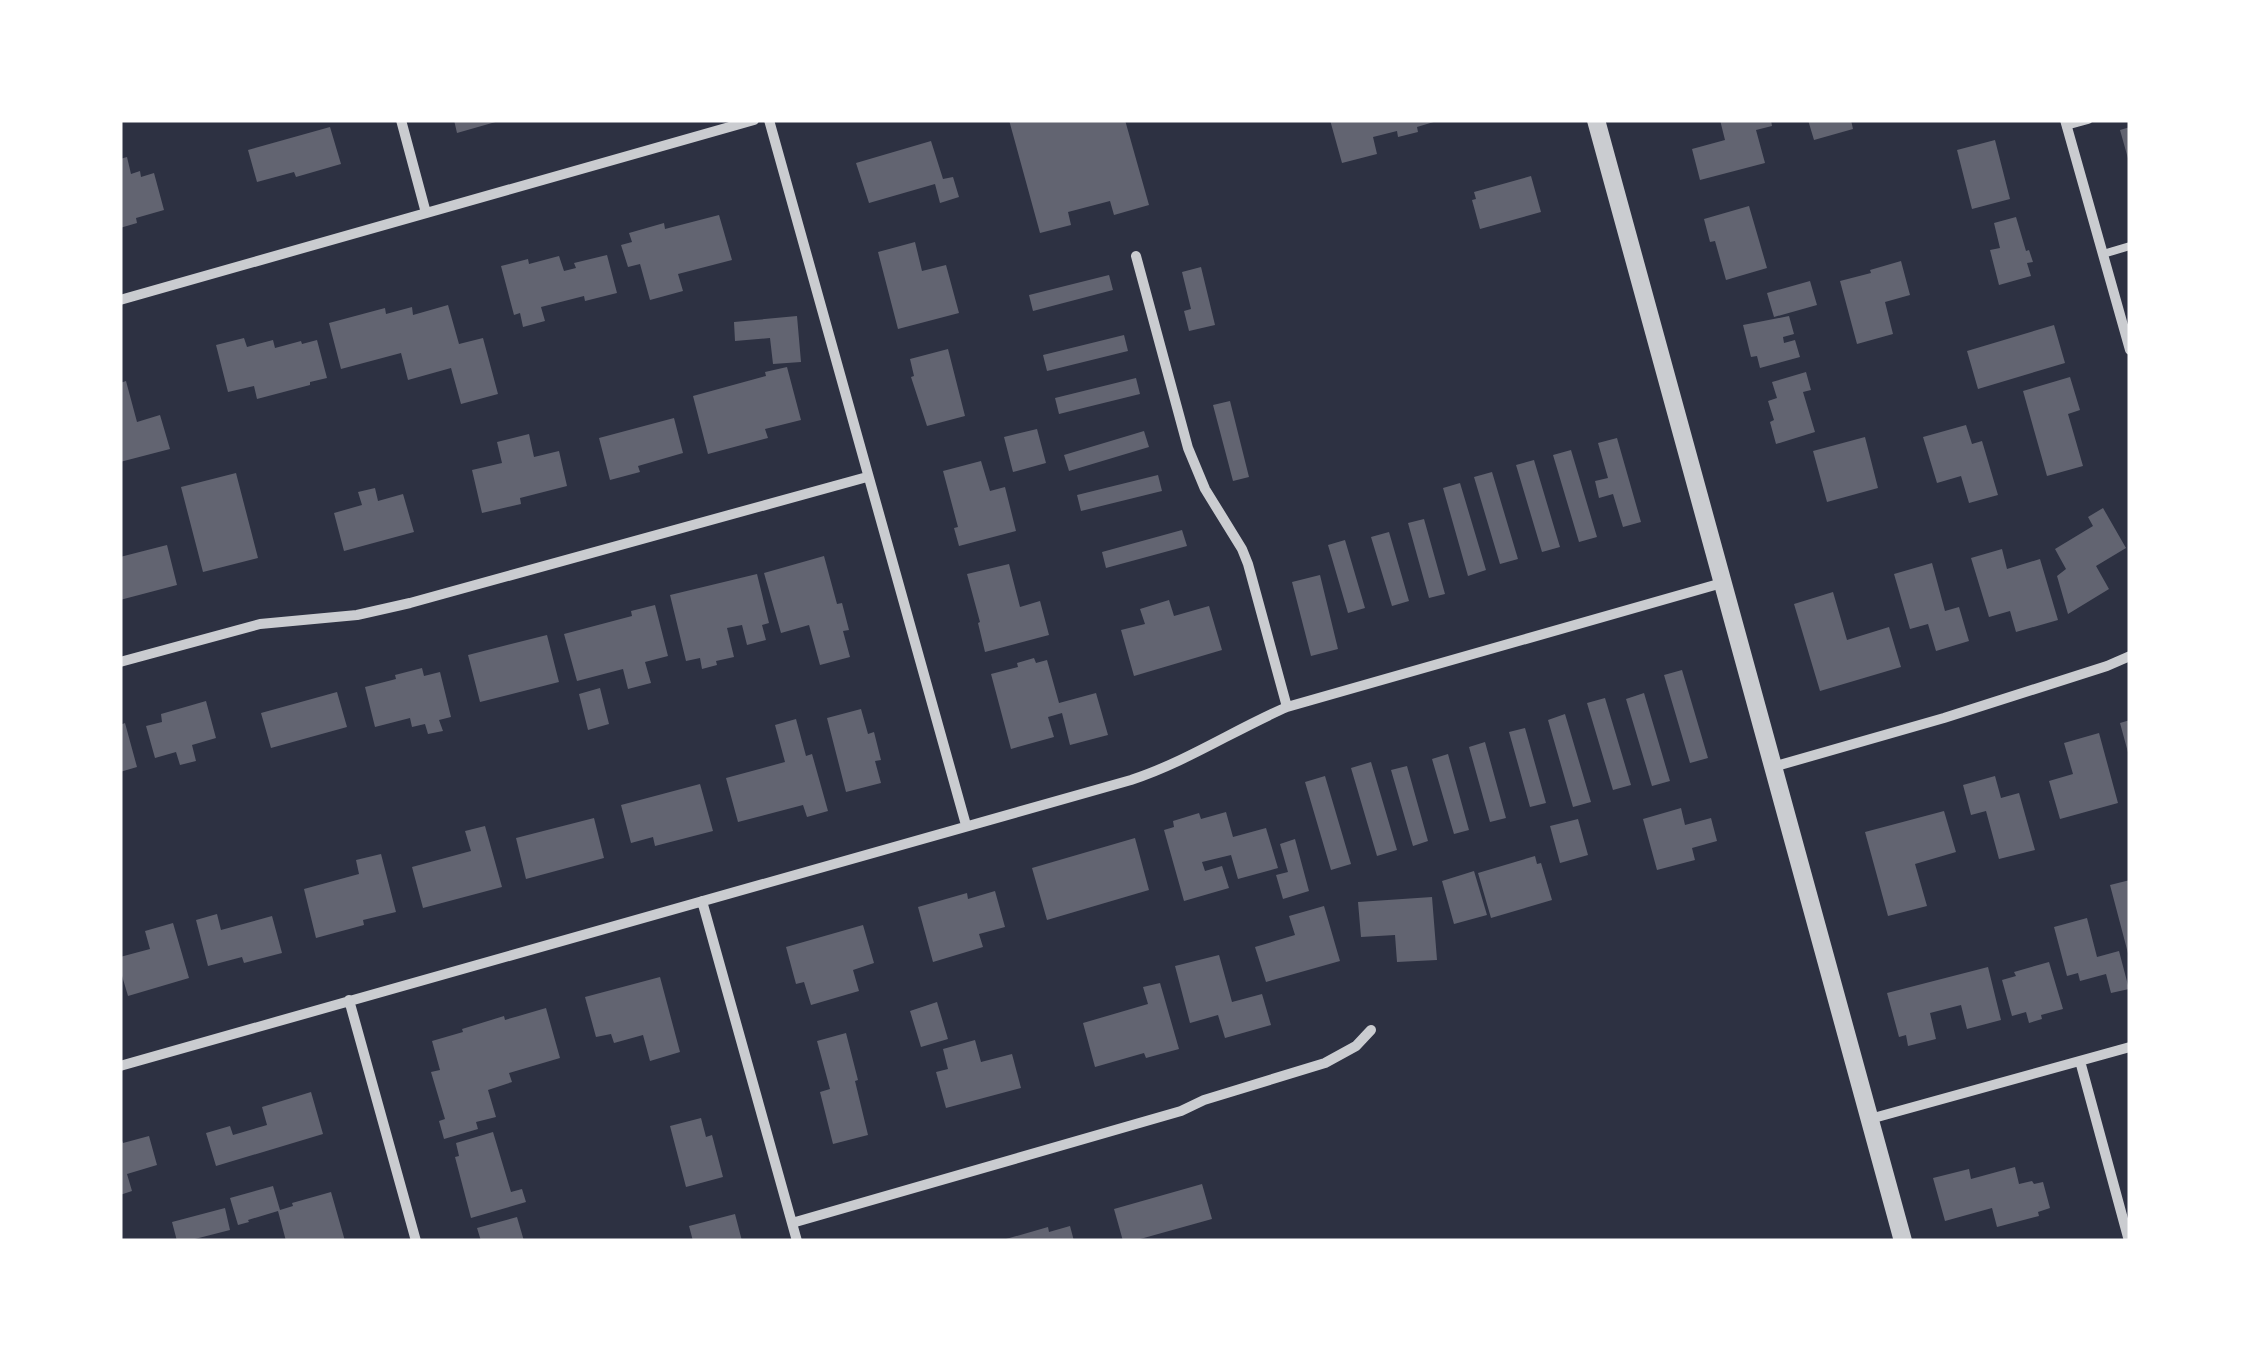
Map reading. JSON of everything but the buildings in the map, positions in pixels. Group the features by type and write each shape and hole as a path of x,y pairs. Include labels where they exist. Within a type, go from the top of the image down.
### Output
{"street":[{"path":"401,120 426,213"},
{"path":"120,300 754,120"},
{"path":"769,120 966,826"},
{"path":"1596,120 1903,1241"},
{"path":"2066,123 2130,350"},
{"path":"1136,256 1188,448 1205,489 1248,564 1287,707"},
{"path":"120,662 260,624 357,615 410,603 867,477"},
{"path":"120,1066 1155,772 1287,707 1722,582"},
{"path":"1773,767 1944,718 2130,656"},
{"path":"702,901 796,1241"},
{"path":"350,1000 416,1241"},
{"path":"792,1222 1181,1111 1204,1100 1325,1063 1356,1046 1371,1030"},
{"path":"1870,1120 2130,1047"},
{"path":"2080,1061 2129,1241"}],"lane":[{"path":"2066,123 2088,120"},
{"path":"2103,254 2130,246"}]}
